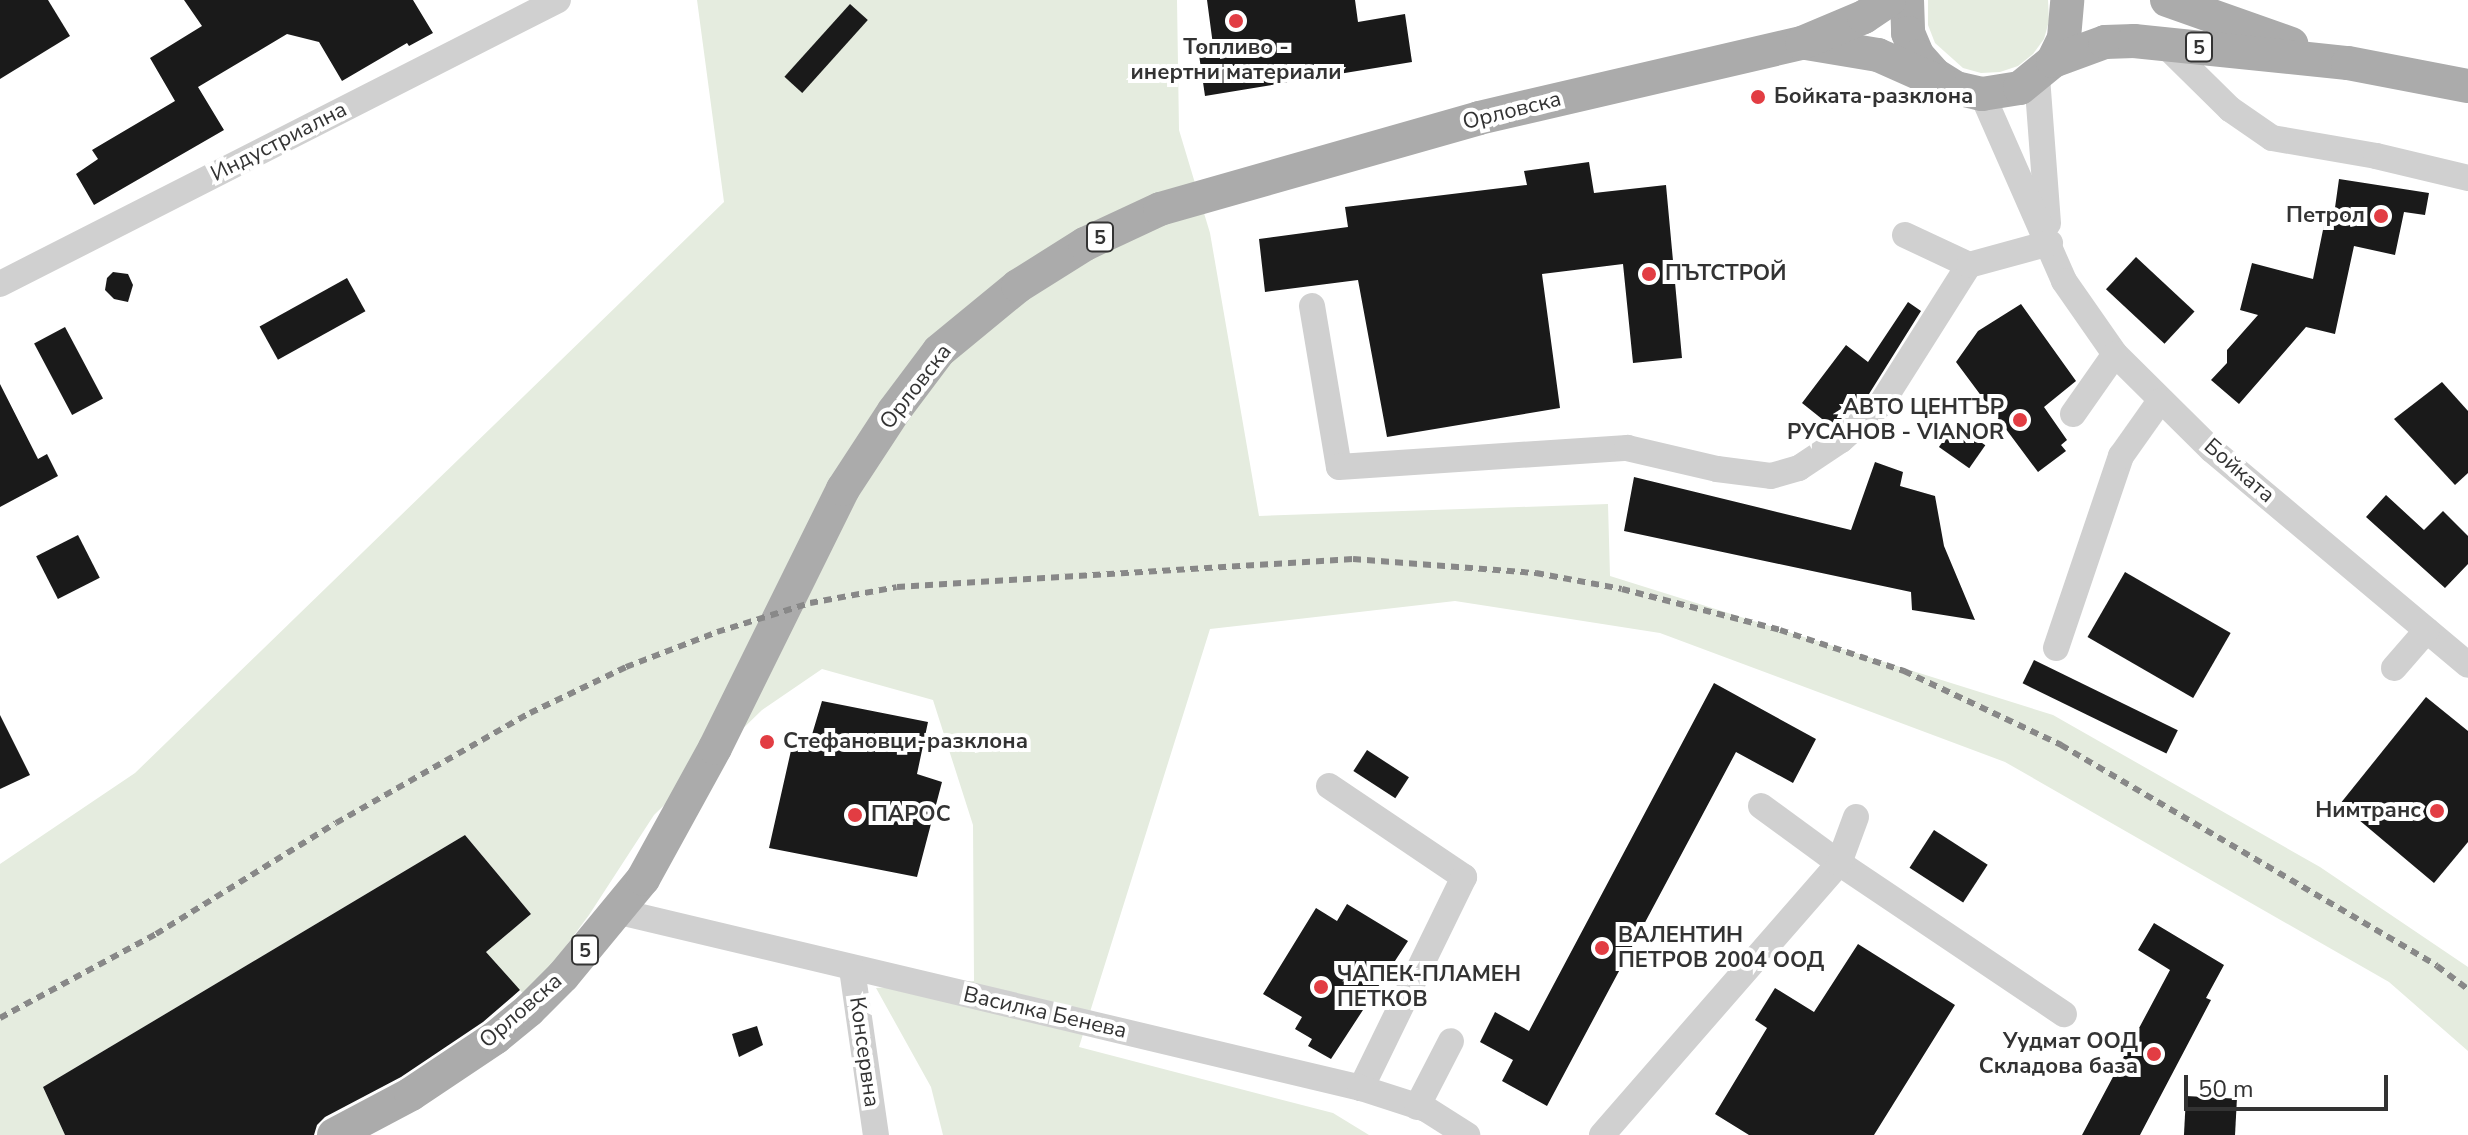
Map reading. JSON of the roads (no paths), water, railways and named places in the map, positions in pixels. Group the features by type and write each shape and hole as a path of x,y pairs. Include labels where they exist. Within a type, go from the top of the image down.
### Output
{"main road":[{"name":"Орловска","path":"334,1135 411,1094 495,1038 563,976 643,879 827,517 879,433 939,351 1018,286 1125,224 1217,191 1479,118 1802,43 1864,17 1889,0"},
{"path":"1907,0 1908,33 1918,56 1935,75 1969,91"},
{"path":"2045,69 2064,38 2067,0"},
{"name":"5","path":"2167,0 2348,63"},
{"name":"5","path":"1969,91 2020,88 2045,69 2105,42 2164,44 2348,63 2468,86"},
{"name":"Орловска","path":"1802,43 1878,55 1969,91"}],"street":[{"name":"Индустриална","path":"0,284 558,0"},
{"path":"2164,44 2230,109 2272,138 2376,156 2468,178"},
{"name":"Бойката","path":"2045,69 2050,243"},
{"name":"Бойката","path":"1969,91 2050,243 2064,281 2115,354 2160,401 2468,665"},
{"path":"1905,235 1969,265 2050,243"},
{"path":"1312,306 1339,467 1627,448 1717,469 1771,476 1799,468 1831,447 1881,404 1969,265"},
{"path":"2073,414 2115,354"},
{"path":"2056,648 2121,456 2160,401"},
{"path":"2394,668 2427,630"},
{"path":"1329,786 1464,877 1361,1088"},
{"path":"1761,806 1839,863 2064,1014"},
{"path":"1602,1135 1839,863 1856,817"},
{"name":"Василка Бенева","path":"616,911 1361,1088 1417,1107 1467,1135"},
{"name":"Консервна","path":"852,969 876,1135"},
{"path":"1417,1107 1451,1041"}],"railway":[{"path":"0,1018 156,934 336,823 530,713 626,667 717,632 810,603 897,587 1353,559 1536,573 1622,589 1780,630 1904,671 2061,745 2437,966 2468,989"}],"place":[{"name":"Топливо - инертни материали","path":"1236,21"},
{"name":"Бойката-разклона","path":"1758,97"},
{"name":"Петрол","path":"2381,216"},
{"name":"ПЪТСТРОЙ","path":"1649,274"},
{"name":"АВТО ЦЕНТЪР РУСАНОВ - VIANOR","path":"2020,420"},
{"name":"Стефановци-разклона","path":"767,742"},
{"name":"Нимтранс","path":"2437,811"},
{"name":"ПАРОС","path":"855,815"},
{"name":"ВАЛЕНТИН ПЕТРОВ 2004 ООД","path":"1602,948"},
{"name":"ЧАПЕК-ПЛАМЕН ПЕТКОВ","path":"1321,987"},
{"name":"Уудмат ООД Складова база","path":"2154,1054"}]}
